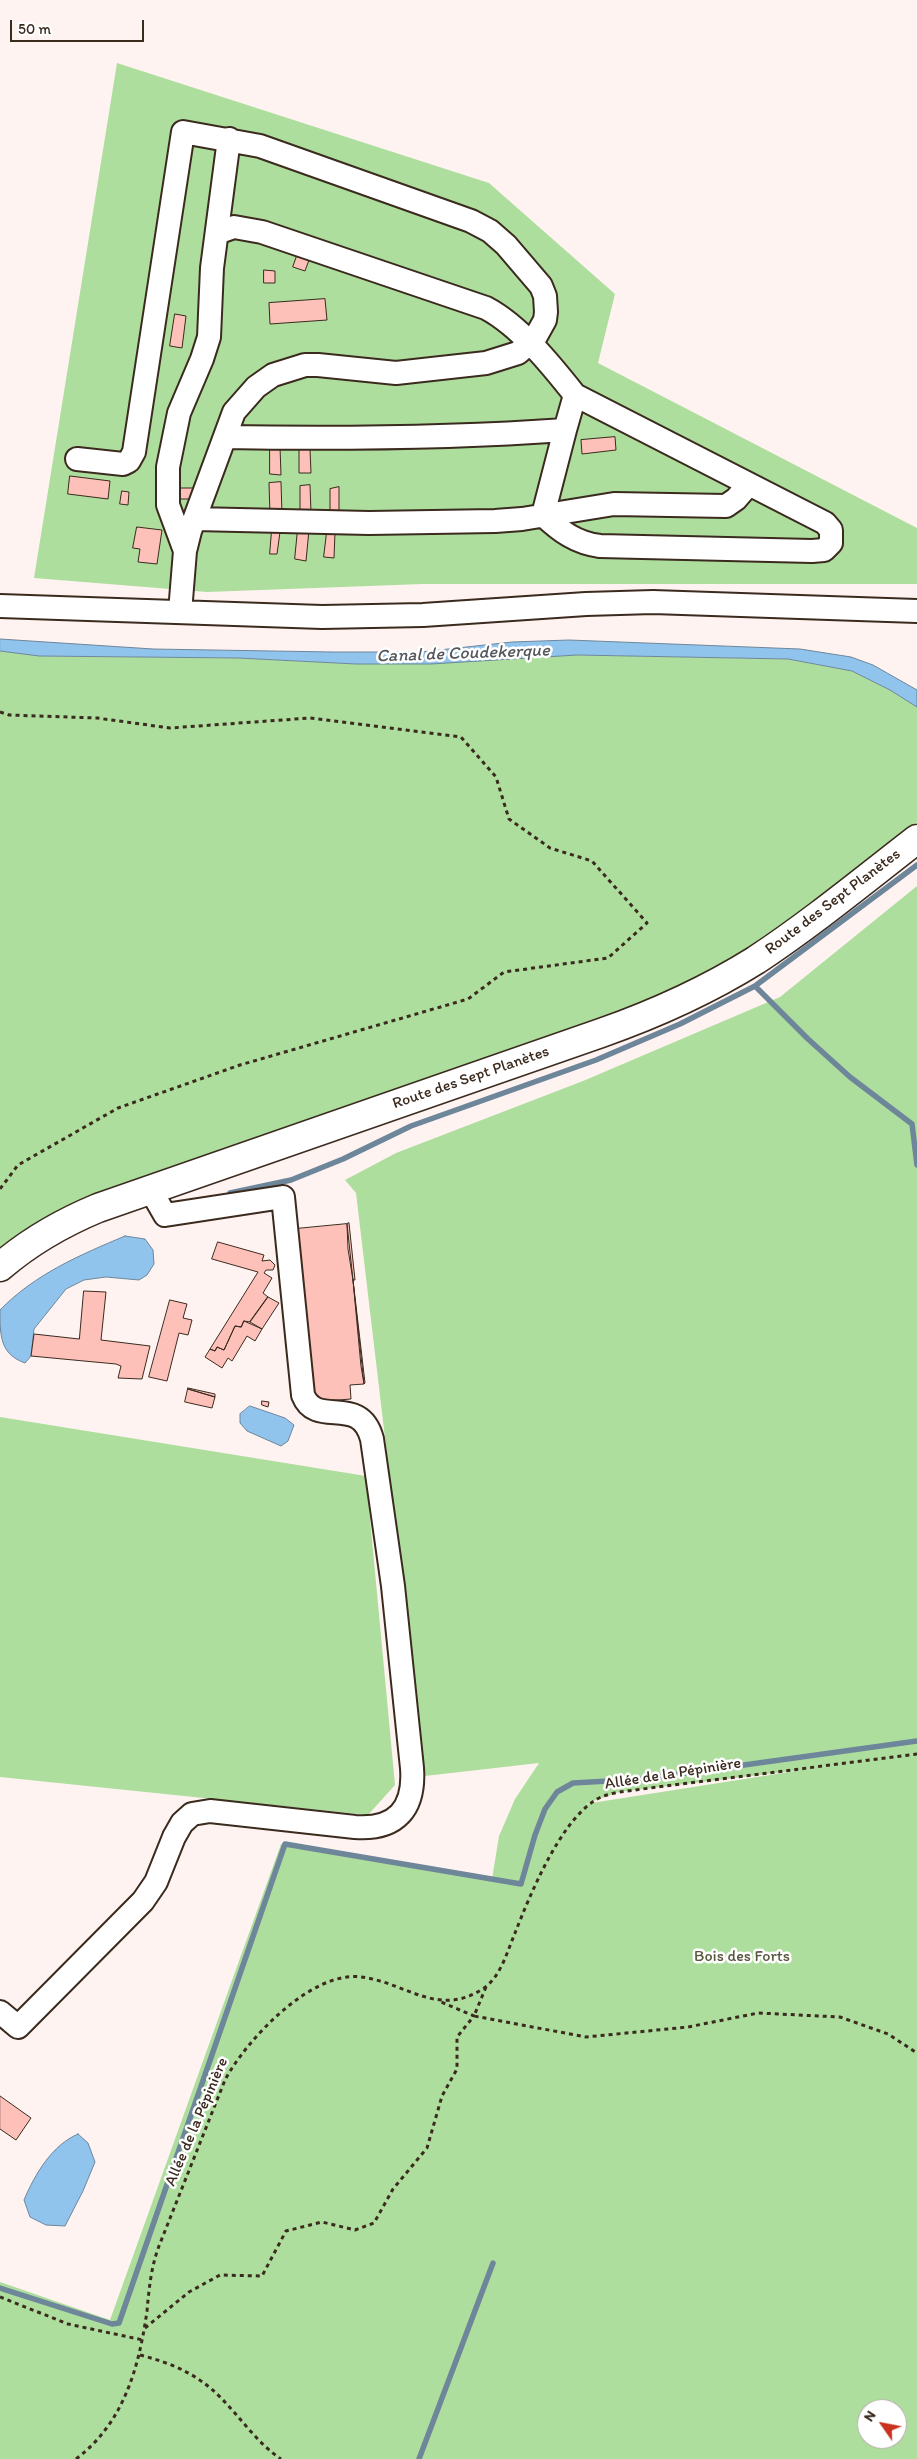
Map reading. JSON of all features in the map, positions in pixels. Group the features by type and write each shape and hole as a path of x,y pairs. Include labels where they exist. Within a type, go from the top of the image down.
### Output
{"main road":[{"name":"Route des Sept Planètes","path":"0,1267 40,1237 68,1221 150,1189 608,1031 675,1003 727,977 772,949 917,839"}],"street":[{"path":"77,459 124,464 129,461 134,452 183,132 272,150 318,168 461,217 490,231 531,272 545,296 545,320 530,344 518,353 498,360 411,372 376,372 318,365 293,368 265,380 248,394 234,412 185,551 180,612"},
{"path":"185,551 168,505 167,482 179,413 202,359 209,337 211,280 229,140"},
{"path":"217,233 234,227 262,232 475,303 504,319 530,344 575,395 825,523 832,534 828,547 824,550 812,551 592,545 568,536 543,515"},
{"path":"543,515 575,395"},
{"path":"225,437 376,439 480,436 566,430"},
{"path":"195,519 369,522 501,520 614,504 726,506 736,499 749,484"},
{"path":"0,606 380,616 653,602 914,611"},
{"path":"0,2012 18,2027 135,1910 156,1882 177,1829 192,1814 210,1811 365,1828 387,1823 400,1814 408,1802 413,1778 393,1586 372,1439 368,1426 360,1418 349,1412 315,1409 307,1403 303,1395 284,1196 165,1215 150,1189"}],"path":[{"path":"0,712 9,715 97,718 170,728 310,718 461,737 496,777 509,819 550,848 592,861 648,923 608,958 504,972 468,999 240,1065 118,1108 18,1165 0,1188"},
{"name":"Allée de la Pépinière","path":"76,2459 97,2440 114,2417 130,2388 140,2355 155,2257 225,2080 237,2058 255,2036 275,2017 299,1999 328,1983 345,1978 362,1977 432,1999 458,2000 476,1993 486,1986 498,1973 533,1889 544,1868 574,1820 595,1800 619,1792 917,1754"},
{"path":"144,2328 189,2292 220,2275 262,2276 286,2231 322,2222 355,2230 374,2223 393,2189 427,2148 442,2096 457,2069 457,2038 474,2016 486,1986"},
{"path":"432,1999 474,2016 586,2037 688,2027 758,2013 840,2017 888,2034 917,2053"},
{"path":"0,2297 68,2324 142,2340"},
{"path":"140,2355 172,2364 204,2382 222,2398 262,2444 281,2459"}],"green space":[{"path":"117,63 489,183 615,294 598,363 917,528 917,584 423,584 207,592 34,578"},
{"path":"0,651 39,656 238,658 356,664 577,655 787,659 852,671 890,690 917,707 917,822 820,900 759,943 720,967 651,1001 0,1250"},
{"name":"Bois des Forts","path":"917,886 917,2459 0,2459 0,2282 110,2320 281,1844 492,1879 499,1836 515,1799 539,1763 425,1776 356,1193 345,1180 396,1153 583,1081 780,997","holes":["805,1770 585,1804 619,1792"]},
{"path":"0,1417 366,1476 395,1785 368,1815 0,1777"}],"water":[{"name":"Canal de Coudekerque","path":"0,639 153,649 333,652 421,652 512,642 569,640 800,649 851,657 873,665 917,690 917,707 890,690 852,671 788,659 577,655 431,664 356,664 238,658 39,656 0,651"},
{"path":"125,1236 145,1239 153,1250 154,1264 147,1275 139,1280 106,1277 84,1280 66,1289 34,1329 31,1356 25,1363 11,1355 6,1349 1,1336 0,1310 14,1297 43,1276 75,1258"},
{"path":"250,1406 285,1418 294,1425 288,1441 281,1446 247,1431 240,1423 240,1414"},
{"path":"78,2134 88,2143 95,2162 65,2226 46,2225 30,2217 24,2200 33,2180 45,2161 60,2145"}],"building":[{"path":"297,256 309,260 305,271 293,267"},
{"path":"264,270 275,271 275,283 264,283"},
{"path":"325,299 327,320 270,324 269,303"},
{"path":"175,314 186,316 182,348 170,346"},
{"path":"615,437 616,450 582,454 581,440"},
{"path":"270,447 280,447 281,475 270,474"},
{"path":"310,449 311,473 299,473 299,450"},
{"path":"70,476 110,481 108,499 68,494"},
{"path":"281,482 282,515 270,515 269,483"},
{"path":"310,485 311,513 300,512 300,486"},
{"path":"339,487 339,512 330,513 330,489"},
{"path":"180,488 193,488 193,499 180,499"},
{"path":"122,491 129,492 128,505 120,504"},
{"path":"137,527 162,530 157,564 138,562 140,549 133,548"},
{"path":"298,529 309,530 306,561 295,559"},
{"path":"272,530 280,532 277,554 270,554"},
{"path":"327,532 335,532 334,558 324,557"},
{"path":"349,1223 355,1280 353,1280 348,1249 347,1224"},
{"path":"347,1224 364,1384 350,1385 351,1399 314,1402 295,1229"},
{"path":"218,1242 264,1255 262,1261 270,1260 275,1265 273,1270 266,1270 264,1273 272,1278 263,1293 268,1297 250,1322 244,1321 241,1327 235,1326 224,1350 217,1347 215,1351 210,1349 258,1272 212,1259"},
{"path":"353,1280 365,1383 364,1384 361,1366"},
{"path":"84,1291 106,1292 101,1340 150,1346 142,1379 118,1378 121,1366 116,1364 31,1356 34,1334 79,1339"},
{"path":"268,1297 279,1303 262,1329 250,1322"},
{"path":"170,1300 187,1304 183,1318 192,1320 188,1335 179,1333 167,1381 149,1377"},
{"path":"244,1321 262,1329 255,1341 247,1336 232,1361 228,1358 222,1368 205,1357 210,1349 215,1351 217,1347 224,1350 235,1326 241,1327"},
{"path":"188,1389 215,1394 215,1397"},
{"path":"188,1389 215,1397 212,1408 185,1402"},
{"path":"262,1401 269,1402 268,1407 262,1405"},
{"path":"0,2096 31,2118 16,2140 0,2129"}],"waterway":[{"path":"230,1193 291,1180 343,1159 411,1126 596,1060 680,1024 755,986 917,865"},
{"path":"755,986 808,1039 850,1077 912,1124 917,1165"},
{"path":"0,2288 112,2324 119,2323 285,1844 521,1884 535,1835 545,1809 557,1792 573,1783 643,1779 917,1741"},
{"path":"419,2459 493,2263"}]}
